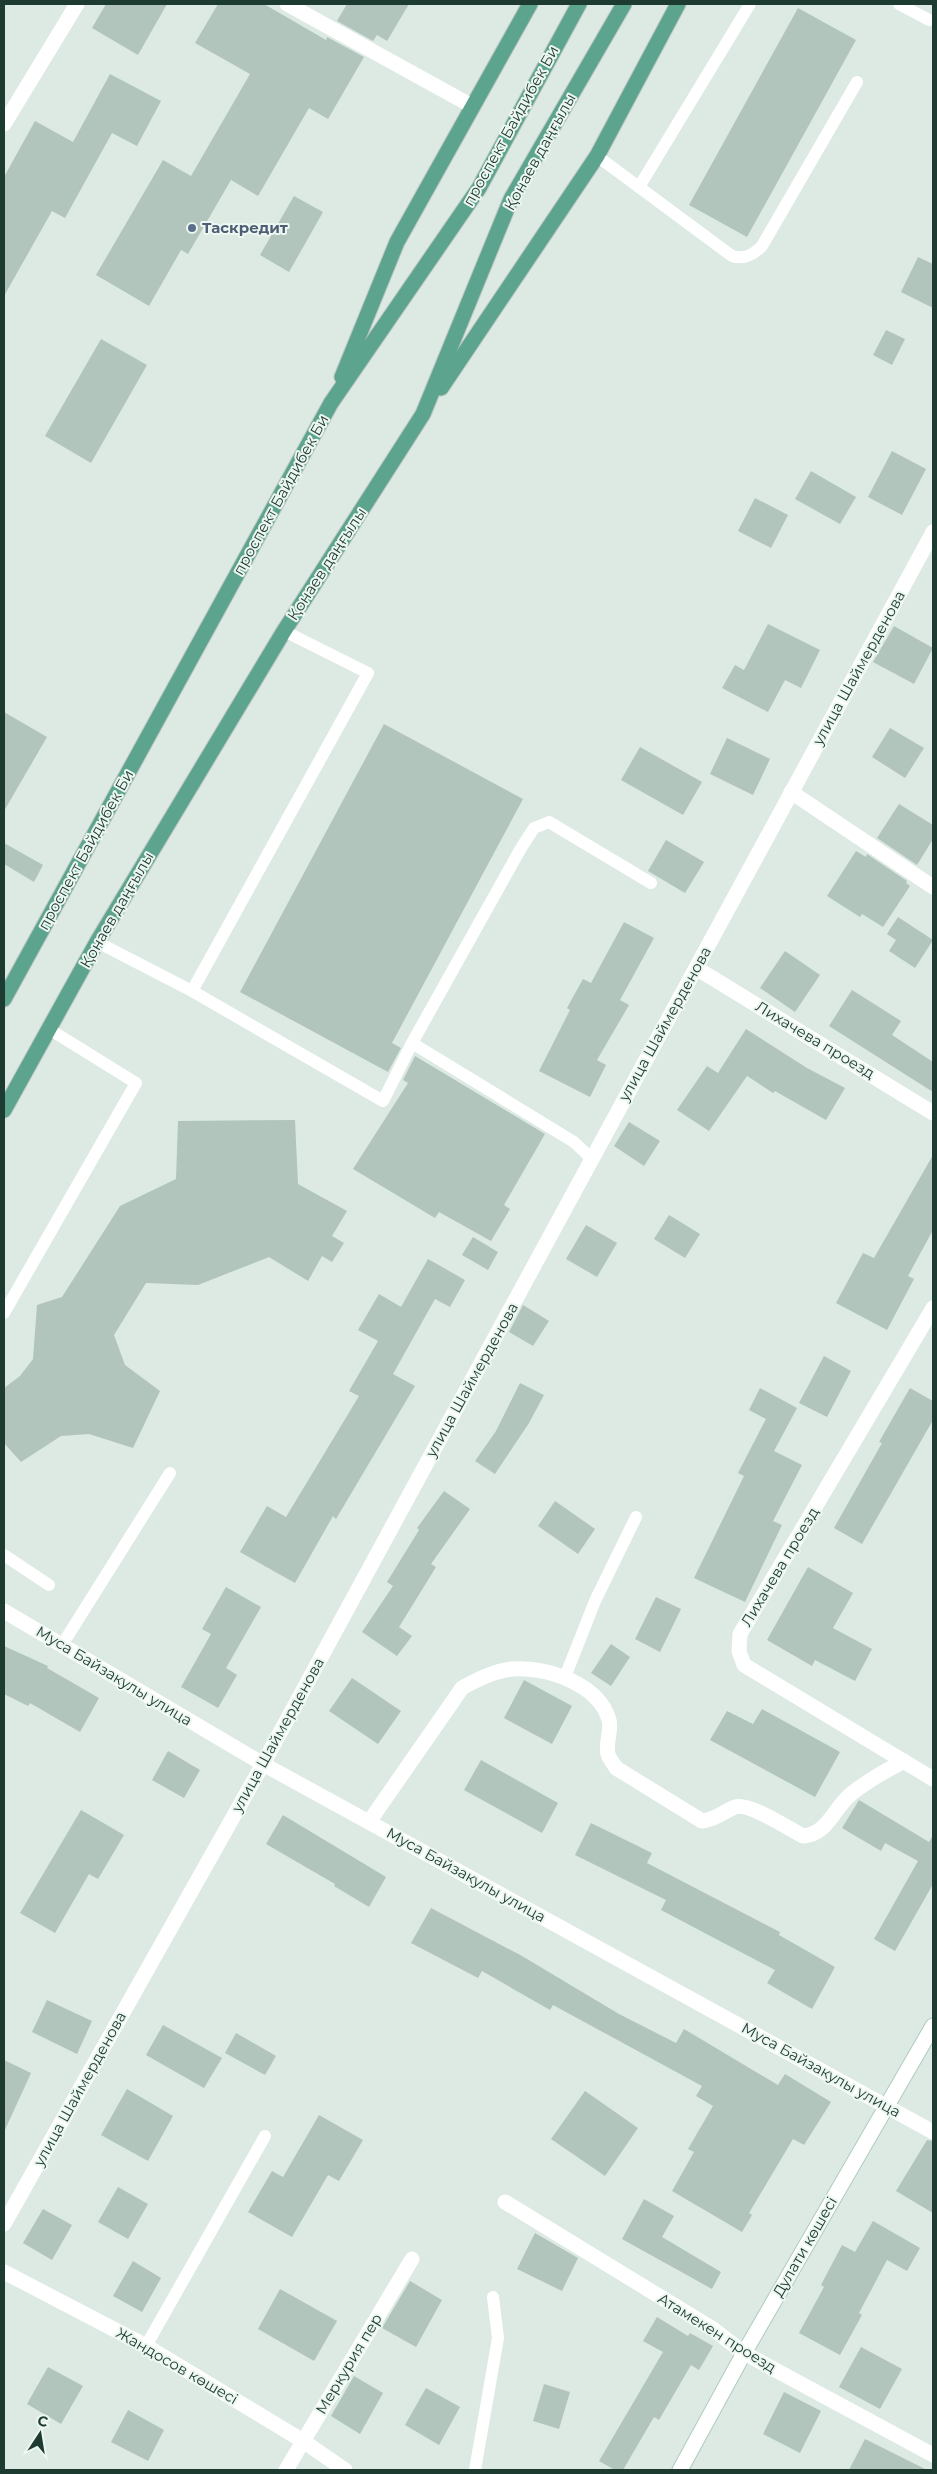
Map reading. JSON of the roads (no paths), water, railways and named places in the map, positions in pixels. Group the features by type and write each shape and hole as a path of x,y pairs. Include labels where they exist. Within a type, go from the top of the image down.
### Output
{"main road":[{"path":"331,404 397,242 530,4"},
{"name":"проспект Байдибек Би","path":"4,999 331,404 479,188 579,4"},
{"name":"Қонаев даңғылы","path":"4,1110 97,942 284,631 423,414 511,199 624,4"},
{"path":"423,414 598,156 678,4"}],"street":[{"path":"4,124 76,4"},
{"path":"287,4 472,106"},
{"name":"улица Шаймерденова","path":"4,2224 263,1764 933,532"},
{"path":"791,792 933,887"},
{"name":"Лихачева проезд","path":"696,968 933,1113"},
{"name":"Лихачева проезд","path":"933,1308 740,1634 739,1651 744,1665 933,1779"},
{"name":"Муса Байзакулы улица","path":"4,1611 263,1764 933,2132"},
{"path":"369,1822 462,1688 484,1676 513,1669 538,1670 565,1678 586,1690 602,1705 610,1721 608,1755 616,1768 702,1822 715,1820 736,1807 747,1806 803,1836 812,1835 821,1830 848,1796 871,1778 904,1762"},
{"name":"Дулати көшесі","path":"680,2470 744,2353 933,2026"},
{"name":"Атамекен проезд","path":"505,2202 713,2329 744,2353 933,2455"},
{"name":"Меркурия пер","path":"286,2470 412,2259"},
{"name":"Жандосов көшесі","path":"4,2272 146,2346 303,2441 345,2470"}],"lane":[{"path":"639,187 750,4"},
{"path":"899,4 929,20"},
{"path":"598,156 732,256 740,259 749,256 762,246 857,82"},
{"path":"192,992 368,673 284,631"},
{"path":"97,942 192,992 383,1101 412,1043 520,848 534,828 549,822 651,883"},
{"path":"4,1313 136,1083 49,1029"},
{"path":"412,1043 574,1142 592,1159"},
{"path":"62,1645 170,1473"},
{"path":"565,1678 595,1601 636,1517"},
{"path":"4,1555 49,1585"},
{"path":"146,2346 265,2136"},
{"path":"475,2470 498,2338 493,2297"}],"place":[{"name":"Таскредит","path":"192,228"}]}
